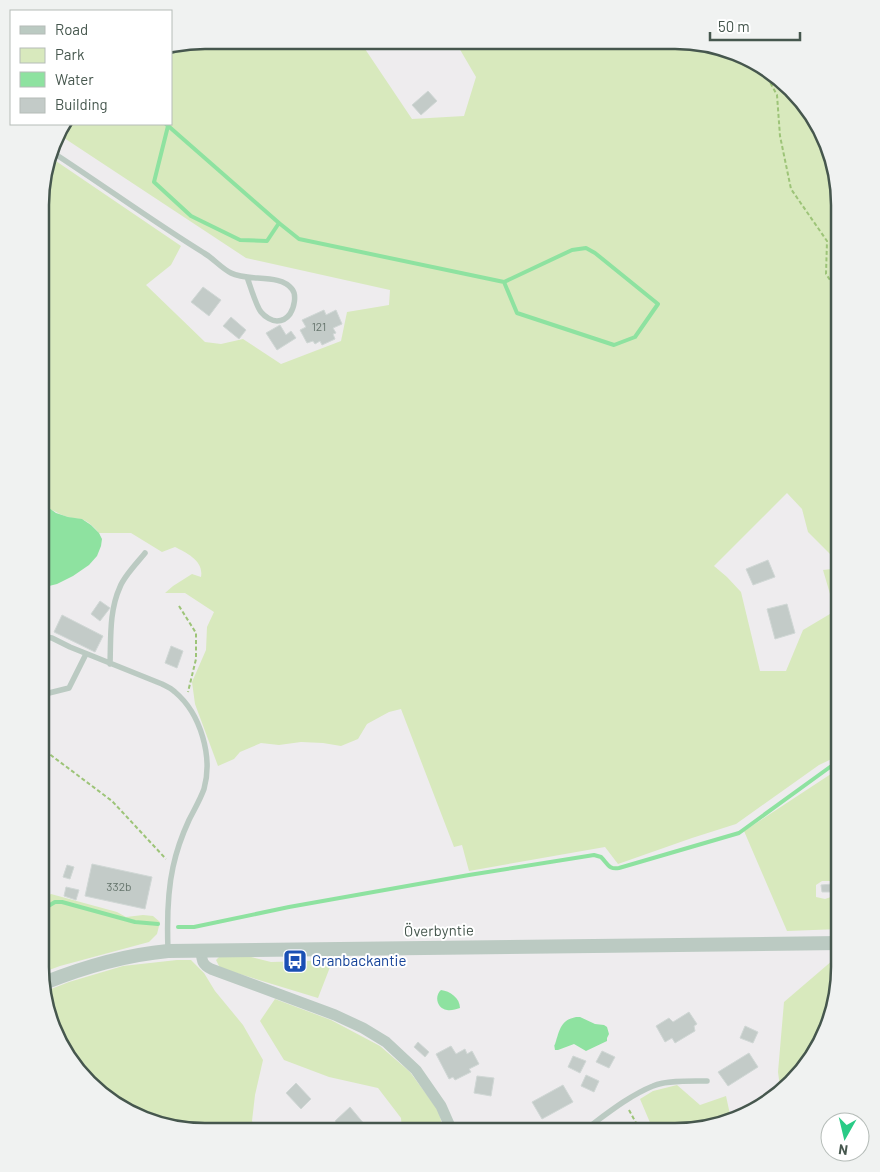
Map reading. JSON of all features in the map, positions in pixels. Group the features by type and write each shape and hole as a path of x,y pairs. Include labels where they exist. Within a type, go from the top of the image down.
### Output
{"street":[{"name":"Överbyntie","path":"50,981 110,961 168,951 831,943"},
{"path":"201,951 202,961 205,966 335,1015 363,1028 386,1042 416,1070 442,1106 449,1123"}],"lane":[{"path":"57,155 208,256 230,273 257,279 272,279 285,283 292,289 294,296 294,305 290,314 284,320 276,321 261,312 247,277"},
{"path":"110,664 111,625 114,603 120,586 145,552"},
{"path":"49,637 174,690 185,702 201,732 205,746 207,775 204,789 189,820 173,866 168,899 168,951"},
{"path":"49,693 69,688 86,654"},
{"path":"594,1123 624,1101 654,1085 685,1081 707,1082"}],"path":[{"path":"770,81 777,95 780,136 791,189 827,241 826,274 831,282"},
{"path":"179,606 196,633 196,659 185,702"},
{"path":"49,754 112,801 173,866"},
{"path":"624,1101 636,1123"}],"green space":[{"path":"195,49 365,49 412,119 464,116 476,77 460,49 695,50 735,61 770,81 792,102 805,118 819,145 830,185 831,555 808,532 802,509 787,493 714,566 741,592 760,671 786,671 803,630 831,613 831,759 819,765 736,824 618,864 605,847 469,871 462,845 454,847 401,709 389,712 367,724 358,739 341,746 301,742 279,745 261,743 240,752 234,759 218,766 195,704 192,682 206,650 207,627 214,612 185,593 165,593 192,574 201,577 200,566 194,558 175,547 162,552 131,533 99,533 84,520 70,518 49,509 49,205 50,185 55,161 181,246 171,265 146,285 205,342 221,344 243,339 281,364 341,341 347,312 389,305 390,290 246,258 64,138 71,125 172,125 172,53"},
{"path":"831,569 831,597 823,570"},
{"path":"831,774 831,881 822,881 816,885 816,897 825,899 831,897 831,929 787,931 744,831"},
{"path":"51,894 117,912 126,917 153,916 160,922 157,934 149,942 49,970 49,895"},
{"path":"219,957 251,957 271,962 350,957 352,962 332,962 318,998 220,968 216,960"},
{"path":"191,960 204,973 215,991 243,1025 263,1060 255,1095 253,1123 185,1122 145,1111 110,1091 81,1062 65,1036 57,1017 51,989 123,966"},
{"path":"831,962 828,997 823,1017 815,1036 805,1054 779,1083 778,1072 784,1002"},
{"path":"275,999 331,1020 380,1046 410,1072 438,1110 442,1123 401,1123 401,1118 378,1088 329,1077 284,1060 260,1021"},
{"path":"677,1085 700,1105 726,1096 730,1113 695,1122 650,1123 640,1099 653,1091"}],"water":[{"path":"49,508 56,513 68,517 82,519 99,533 102,539 97,556 89,565 57,584 49,586"},
{"path":"441,990 454,996 460,1004 460,1008 449,1010 441,1007 437,999"},
{"path":"576,1017 607,1027 609,1034 607,1041 586,1051 574,1044 555,1050 554,1046 562,1026 567,1020"}],"building":[{"path":"428,91 437,101 421,115 412,105"},
{"path":"203,287 221,300 209,316 191,302"},
{"path":"324,310 326,315 336,310 342,324 333,328 336,333 333,334 335,339 322,345 320,341 315,344 313,341 307,343 300,330 306,327 302,320"},
{"path":"231,317 246,330 239,339 223,326"},
{"path":"280,325 286,335 291,331 296,338 277,350 266,333"},
{"path":"768,560 775,577 753,585 746,569"},
{"path":"100,601 110,608 100,621 91,614"},
{"path":"787,604 795,633 775,639 767,609"},
{"path":"62,615 103,636 95,652 54,632"},
{"path":"171,646 183,651 177,668 165,663"},
{"path":"92,864 152,877 145,909 85,896"},
{"path":"67,865 74,867 70,879 63,877"},
{"path":"831,884 831,892 822,892 821,885"},
{"path":"66,887 79,890 76,900 64,896"},
{"path":"689,1012 697,1024 694,1026 695,1031 675,1043 672,1038 665,1042 656,1026 669,1018 673,1022"},
{"path":"745,1026 758,1032 753,1043 740,1038"},
{"path":"418,1042 429,1052 425,1057 414,1047"},
{"path":"451,1046 456,1054 465,1049 467,1054 472,1051 479,1064 469,1069 471,1072 455,1080 453,1077 449,1079 436,1054"},
{"path":"602,1051 615,1057 609,1068 596,1062"},
{"path":"749,1053 758,1067 728,1086 718,1072"},
{"path":"573,1056 586,1061 580,1073 568,1067"},
{"path":"586,1075 599,1081 594,1092 581,1086"},
{"path":"477,1076 494,1078 491,1096 474,1093"},
{"path":"296,1083 311,1099 301,1109 286,1093"},
{"path":"563,1085 573,1102 542,1119 532,1102"},
{"path":"350,1107 363,1123 337,1123 335,1121"}],"waterway":[{"path":"167,125 299,239 504,282"},
{"path":"168,126 154,182 191,216 240,240 267,241 279,223"},
{"path":"586,248 595,253 658,304 635,337 614,345 517,313 504,282 572,250 586,248"},
{"path":"178,927 194,927 289,907 594,855 601,857 611,867 619,868 739,833 831,766"},
{"path":"49,906 55,902 62,902 135,922 158,924"}],"place":[{"name":"Granbackantie","path":"295,961"}]}
